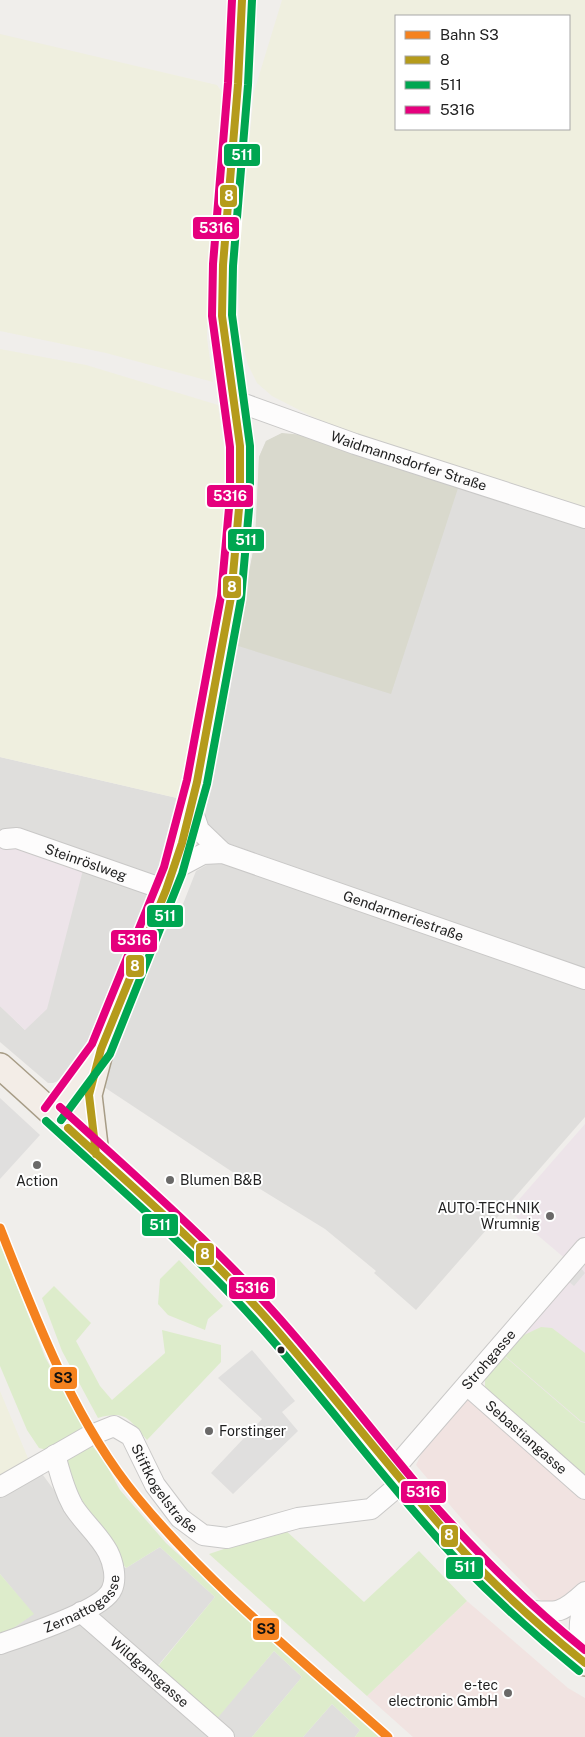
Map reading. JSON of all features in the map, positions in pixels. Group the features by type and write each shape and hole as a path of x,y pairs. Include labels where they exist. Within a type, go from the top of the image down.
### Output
{"main road":[{"path":"96,1154 89,1095 101,1049 169,880 205,849 191,806 231,597 240,497 240,446 222,316 223,265 238,84 242,0"},
{"path":"53,1114 101,1049"},
{"path":"0,1066 233,1282 292,1348 398,1476 482,1572 520,1610 585,1663"},
{"path":"53,1114 66,1115 77,1111 89,1095"}],"street":[{"name":"Waidmannsdorfer Straße","path":"233,400 355,444 585,518"},
{"name":"Steinröslweg","path":"6,839 17,838 169,880"},
{"name":"Gendarmeriestraße","path":"205,849 585,979"},
{"name":"Strohgasse","path":"398,1476 467,1386 585,1248"},
{"name":"Sebastiangasse","path":"467,1386 585,1489"},
{"name":"Stiftkogelstraße","path":"0,1487 105,1428 114,1426 122,1428 131,1436 154,1485 180,1518 203,1535 213,1537 239,1535 298,1518 371,1509 398,1476"},
{"name":"Zernattogasse","path":"0,1644 53,1625 98,1604 112,1591 114,1581 113,1567 107,1552 71,1502 62,1482 56,1455"},
{"path":"520,1610 554,1612 568,1608 585,1592"},
{"path":"585,1601 579,1616 578,1633 585,1659"},
{"name":"Wildgansgasse","path":"81,1612 218,1735"}],"shaded area":[{"path":"282,433 585,526 585,970 219,840 210,829 205,816 255,541 259,457 266,441"},
{"path":"282,433 304,435 459,485 391,694 235,645 255,541 259,457 266,441"},
{"path":"0,757 177,798 166,851 111,989 84,1049 58,1081 53,1083 48,1083 0,1042 0,1006 25,1030 0,839"},
{"path":"0,839 84,866 47,1009 25,1030 0,1006"},
{"path":"212,862 236,865 585,986 585,1117 416,1310 374,1273 376,1271 325,1229 234,1173 101,1085 162,937 183,904 196,871"},
{"path":"0,1098 40,1135 0,1179"},
{"path":"585,1124 585,1423 581,1422 503,1355 574,1266 509,1211"},
{"path":"579,1266 585,1273 574,1286 567,1280"},
{"path":"252,1350 295,1401 282,1412 298,1431 233,1494 211,1473 262,1419 218,1378"},
{"path":"467,1398 585,1499 585,1585 575,1597 549,1604 539,1599 472,1531 416,1465 425,1446"},
{"path":"40,1471 106,1561 126,1568 160,1547 215,1597 155,1669 215,1720 274,1651 302,1677 252,1737 0,1737 0,1632 3,1635 33,1614 0,1574 0,1495"},
{"path":"467,1601 568,1688 585,1698 585,1737 413,1737 367,1696"},
{"path":"332,1704 360,1730 355,1737 303,1737"}],"green space":[{"path":"282,0 585,0 585,509 367,439 313,417 272,396 257,383 248,365 240,334 238,260 254,92"},
{"path":"0,34 217,85 224,95 208,275 207,338 213,382 106,353 0,331"},
{"path":"0,349 86,365 218,405 227,470 227,535 222,585 177,798 0,757"},
{"path":"0,1244 45,1357 85,1431 51,1451 39,1448 27,1430 0,1366"},
{"path":"179,1260 223,1306 208,1319 205,1330 168,1315 158,1304 160,1279"},
{"path":"54,1286 91,1323 76,1341 100,1386 112,1400 165,1353 162,1330 221,1345 221,1362 147,1440 126,1418 115,1415 98,1418 62,1351 42,1298"},
{"path":"541,1327 552,1328 585,1353 585,1422 581,1421 504,1355 524,1335"},
{"path":"503,1355 581,1422 585,1423 585,1476 485,1390 485,1377"},
{"path":"0,1391 30,1463 0,1480"},
{"path":"89,1442 103,1459 120,1490 166,1543 379,1737 355,1737 360,1730 332,1704 303,1737 252,1737 302,1677 274,1651 215,1721 155,1670 215,1597 160,1547 126,1568 76,1498 65,1469 67,1458 74,1451"},
{"path":"284,1529 364,1602 419,1551 467,1601 367,1696 209,1554"},
{"path":"0,1574 34,1614 3,1635 0,1632"}],"rail line":[{"name":"S3","path":"0,1228 58,1368 75,1402 94,1436 137,1497 165,1530 226,1592 388,1737"}],"transit line":[{"name":"5316","path":"45,1108 92,1044 164,867 187,780 221,596 230,497 230,447 212,316 213,264 228,83 232,0"},
{"name":"8","path":"96,1154 89,1095 101,1049 166,890 182,843 197,782 231,597 240,497 240,446 222,316 223,265 238,84 242,0"},
{"name":"511","path":"61,1120 110,1054 182,874 207,784 241,599 250,498 250,446 232,315 233,266 248,85 252,0"},
{"name":"5316","path":"60,1107 221,1256 314,1358 454,1527 527,1600 585,1650"},
{"name":"511","path":"46,1121 208,1271 284,1353 407,1504 459,1562 488,1591 579,1671"},
{"name":"8","path":"68,1128 220,1269 292,1348 439,1525 493,1582 585,1663"}],"place":[{"name":"Action","path":"37,1165"},
{"name":"Blumen B&B","path":"170,1180"},
{"name":"AUTO-TECHNIK Wrumnig","path":"550,1216"},
{"name":"Forstinger","path":"209,1431"},
{"name":"e-tec electronic GmbH","path":"508,1693"}]}
